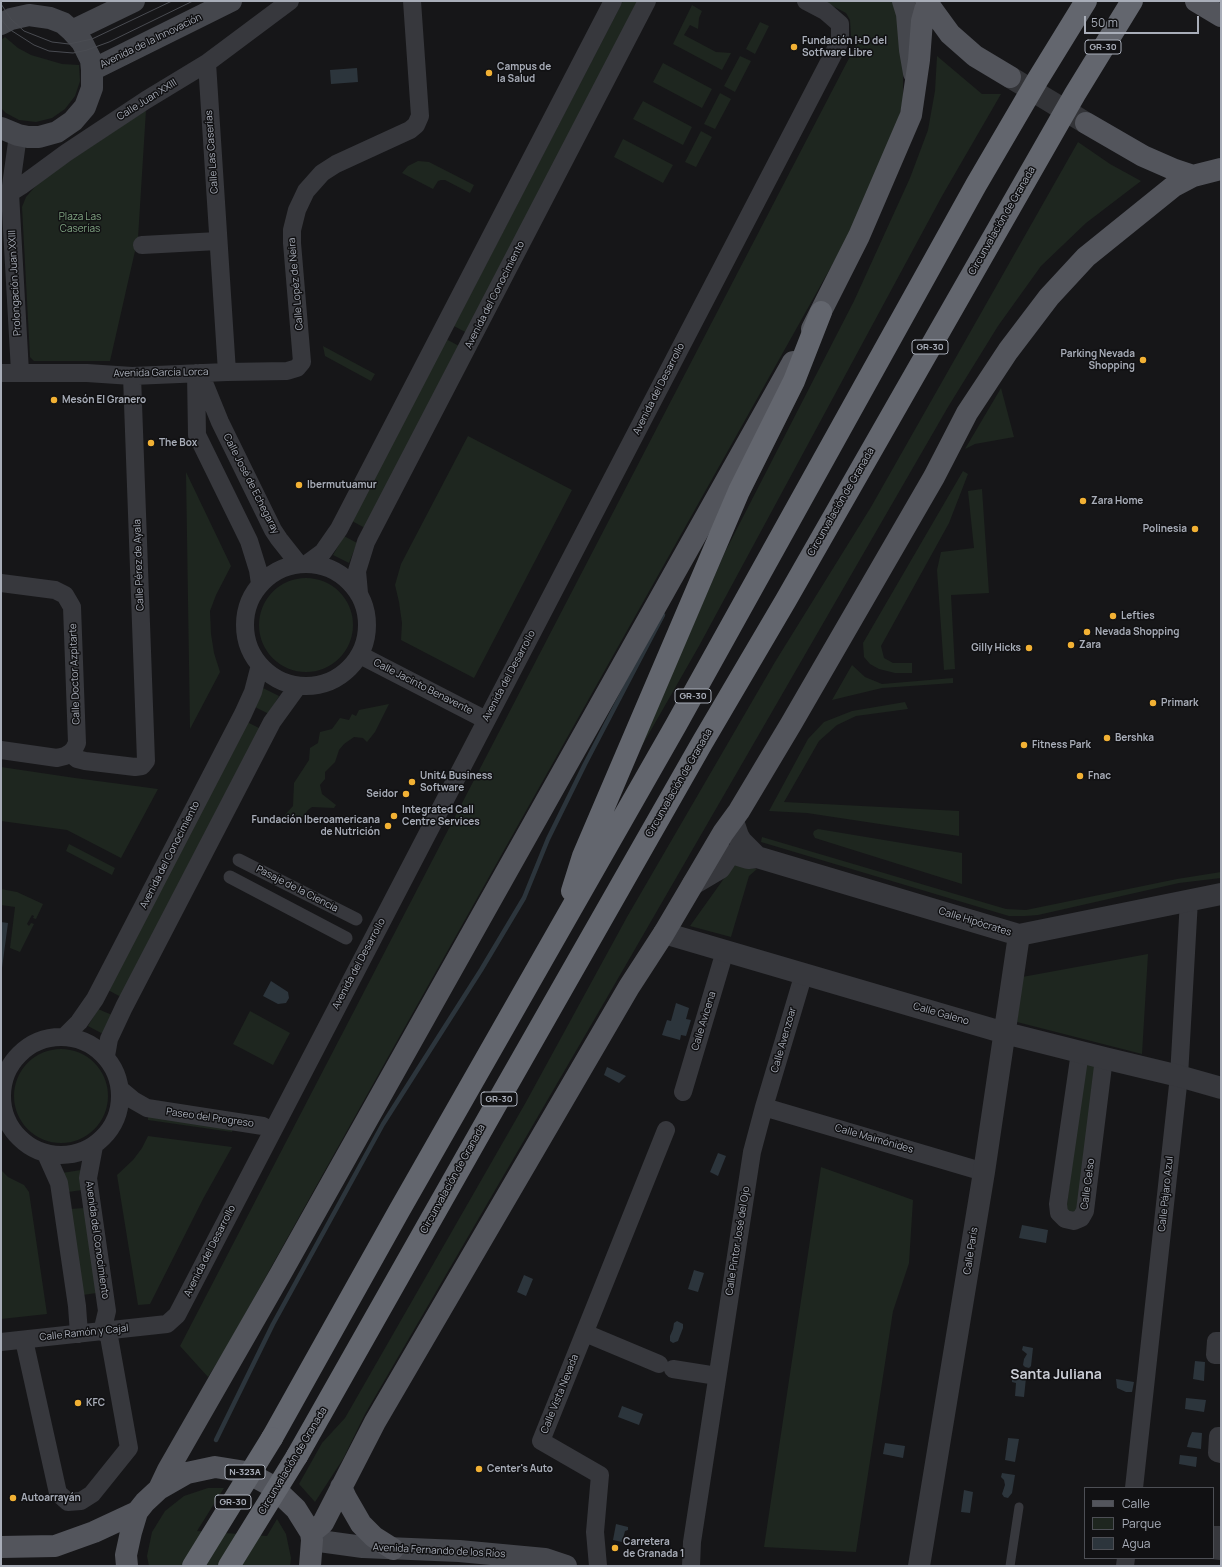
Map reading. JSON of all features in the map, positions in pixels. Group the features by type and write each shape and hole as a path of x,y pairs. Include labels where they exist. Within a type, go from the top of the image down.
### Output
{"highway":[{"name":"GR-30","path":"193,1566 272,1438 399,1211 559,932 803,500 976,185 1086,1"},
{"name":"Circunvalación de Granada","path":"229,1566 297,1456 698,750 786,600 1075,94 1132,1"},
{"path":"559,932 583,856 739,491 794,381 821,312"}],"main road":[{"path":"72,30 134,1"},
{"name":"Avenida de la Innovación","path":"92,70 231,1"},
{"path":"903,1 907,14 910,50 916,84"},
{"path":"1196,1 1221,16"},
{"path":"159,1489 168,1470 278,1280 821,312 859,236 911,115 919,60 922,21 927,2"},
{"path":"927,2 950,34 974,56 1010,77"},
{"path":"1,24 11,19 24,8 62,23 72,30 82,42 87,50 92,70 92,88 85,107 73,121 57,132 39,137 9,132"},
{"path":"1086,123 1143,156 1193,176"},
{"path":"310,1566 311,1537 323,1523 378,1416 625,993 664,933 723,833 733,821 934,477 967,413 1008,351 1049,297 1086,257 1174,186 1193,176 1221,169"},
{"name":"N-323A","path":"127,1566 126,1555 131,1532 137,1512 145,1502 159,1489 187,1472 215,1467 246,1472 272,1486 296,1509 311,1537"},
{"path":"341,1486 361,1524 374,1537 393,1549"},
{"name":"N-323A","path":"1,1547 55,1546 94,1532 137,1512"},
{"name":"Avenida Fernando de los Ríos","path":"311,1537 363,1547 459,1551 545,1559 566,1566"}],"street":[{"name":"Calle Juan XXIII","path":"5,194 146,100 207,63 290,1"},
{"name":"Calle Lopéz de Neira","path":"297,368 302,362 292,243 292,230 297,210 306,191 322,173 336,164 410,130 416,125 420,116 412,1"},
{"path":"303,563 322,565 344,576 359,593 366,610 367,636 360,655 351,667 336,679 316,686 298,686 277,679 260,665 249,647 244,624 248,604 260,584 277,570 303,563 323,552 339,529 613,1"},
{"name":"Avenida del Conocimiento","path":"359,593 357,571 368,538 647,1"},
{"name":"Avenida del Desarrollo","path":"167,1324 177,1315 840,41 840,24 825,11 806,1"},
{"name":"Calle Las Caserías","path":"207,63 228,372"},
{"name":"Prolongación Juan XXIII","path":"9,132 5,194 20,372"},
{"path":"142,245 218,241"},
{"name":"Avenida García Lorca","path":"1,372 87,373 132,376 287,371 297,368"},
{"path":"198,373 197,435 249,541 258,570 260,584"},
{"name":"Calle José de Echegaray","path":"198,373 220,422 276,534 303,563"},
{"name":"Calle Pérez de Ayala","path":"70,753 77,759 85,761 135,767 142,766 146,761 147,754 132,376"},
{"name":"Calle José de Echegaray","path":"197,435 205,427 220,422"},
{"name":"Calle Doctor Azpitarte","path":"1,584 55,590 65,595 72,608 77,743 70,753"},
{"name":"Calle Jacinto Benavente","path":"360,655 486,720"},
{"name":"Avenida del Conocimiento","path":"65,1036 79,1022 95,999 243,714 253,692 260,665"},
{"path":"106,1056 110,1039 127,1000 272,722 298,686"},
{"path":"1,750 57,758 70,753"},
{"name":"Calle Hipócrates","path":"733,821 741,841 757,857"},
{"name":"Calle Hipócrates","path":"693,884 720,868 728,856 735,854 748,858 757,857 1019,935 1221,894"},
{"name":"Pasaje de la Ciencia","path":"239,860 356,919"},
{"name":"Pasaje de la Ciencia","path":"230,877 346,938"},
{"name":"Calle Pájaro Azul","path":"1134,1487 1179,1076 1188,900"},
{"name":"Calle Galeno","path":"664,933 1005,1032 1221,1088"},
{"name":"Calle París","path":"919,1566 984,1172 1019,935"},
{"name":"Calle Avicena","path":"683,1092 725,951"},
{"name":"Calle Avenzoar","path":"764,1106 804,973"},
{"path":"65,1036 80,1039 94,1046 106,1056 113,1066 121,1090 120,1105 116,1120 107,1134 94,1146 79,1153 63,1156 46,1154 22,1141 10,1125 2,1105 4,1071 15,1058 25,1048 37,1041 50,1037 65,1036"},
{"name":"Calle Celso","path":"1080,1052 1058,1204 1059,1213 1065,1219 1074,1221 1081,1218 1085,1211 1104,1058"},
{"name":"Paseo del Progreso","path":"121,1090 133,1100 147,1108 263,1126 272,1131"},
{"name":"Calle Maimónides","path":"764,1106 984,1172"},
{"name":"Calle Pintor José del Ojo","path":"691,1566 692,1542 752,1152 764,1106"},
{"name":"Paseo del Progreso","path":"116,1120 129,1113 147,1108"},
{"name":"Calle Vista Nevada","path":"598,1566 594,1532 600,1475 542,1441 666,1130"},
{"name":"Avenida del Conocimiento","path":"94,1146 88,1178 110,1331"},
{"path":"46,1154 58,1183 77,1314 72,1335"},
{"name":"Calle Ramón y Cajal","path":"1,1342 167,1324"},
{"path":"24,1340 58,1493 68,1502 81,1502 92,1494 129,1448 110,1331"},
{"path":"585,1333 666,1366 717,1376"},
{"path":"1221,1342 1216,1341 1215,1355 1221,1355"},
{"path":"1221,1436 1218,1436 1217,1453 1221,1454"}],"lane":[{"path":"1010,1566 1020,1507"}],"green space":[{"path":"623,1 639,1 467,333 454,326"},
{"path":"823,1 897,1 903,51 903,100 895,134 855,224 225,1350 208,1377 180,1346 859,39 851,36 850,20 846,13"},
{"path":"692,5 702,11 699,18 698,29 690,25 684,35 716,52 731,53 722,70 673,44"},
{"path":"760,22 769,26 755,54 746,49"},
{"path":"5,37 18,48 31,55 62,64 79,65 80,81 75,96 65,109 52,118 36,122 19,120 6,113 1,108 1,40"},
{"path":"740,56 751,61 735,92 724,86"},
{"path":"937,56 982,94 1001,94 942,196 699,646 635,758 725,552 854,301 910,178 928,130 935,91"},
{"path":"663,63 712,89 702,108 653,82"},
{"path":"720,93 731,99 715,129 704,124"},
{"path":"643,101 692,127 683,145 633,119"},
{"name":"Plaza Las Caserías","path":"146,110 138,238 110,361 34,361 30,357 22,207 26,197 41,180"},
{"path":"701,131 712,137 696,167 685,162"},
{"path":"623,139 673,165 663,183 614,157"},
{"path":"1078,142 1110,164 1141,181 1086,223 1041,266 998,326 948,407 365,1414 343,1459 315,1502 299,1484 322,1443 345,1418 526,1102 627,917 775,662 871,507"},
{"path":"418,161 429,162 474,185 470,193 445,180 438,181 433,189 402,173 408,166"},
{"path":"446,339 459,346 365,528 352,521"},
{"path":"323,346 375,374 371,381 325,356"},
{"path":"1001,388 1014,437 975,444 965,449"},
{"path":"468,436 572,490 474,678 401,640 402,623 395,585 401,564"},
{"path":"963,471 968,474 949,523 881,646 884,658 893,663 912,663 912,673 895,673 879,669 870,664 864,657 863,643"},
{"path":"186,472 231,566 216,595 210,611 214,653 220,672 190,729"},
{"path":"982,489 989,593 951,595 955,669 944,670 937,570 941,552 974,548 968,491"},
{"path":"344,536 357,543 349,563 333,555"},
{"path":"297,578 315,578 324,581 340,591 350,607 353,616 353,634 350,643 340,659 324,669 315,672 297,672 288,669 272,659 262,643 259,634 259,616 262,607 272,591 288,581"},
{"path":"852,665 865,677 882,684 953,678 953,683 882,688 832,700"},
{"path":"263,688 279,696 269,714 255,707"},
{"path":"905,702 908,709 856,716 837,725 819,741 784,802 959,811 959,836 807,813 769,811 808,739 824,722 852,711"},
{"path":"389,704 375,732 367,742 363,738 354,737 344,744 339,750 335,762 325,772 325,779 320,785 322,794 336,805 334,808 312,807 301,819 293,823 282,818 293,806 294,783 309,760 310,748 318,743 320,732 332,729 340,718 349,720 352,714 356,716 359,710"},
{"path":"247,722 261,729 121,997 108,990"},
{"path":"1,767 158,789 121,858 67,830 1,821"},
{"path":"818,829 962,853 962,884 815,838 813,834 814,831"},
{"path":"762,837 1006,909 1026,910 1177,879 1221,872 1221,878 1179,883 1038,915 1009,916 761,842"},
{"path":"69,844 115,868 112,875 66,851"},
{"path":"735,863 757,869 749,876 731,937 690,926"},
{"path":"1,889 17,892 43,904 36,919 33,918 34,916 32,915 27,924 29,926 31,923 34,924 20,952 10,948 15,907 1,905"},
{"path":"1148,954 1142,1054 1017,1022 1022,977"},
{"path":"98,1009 112,1015 103,1034 88,1026"},
{"path":"250,1011 290,1033 273,1065 233,1044"},
{"path":"52,1049 70,1049 79,1052 95,1062 105,1078 108,1087 108,1105 105,1114 95,1130 79,1140 70,1143 52,1143 43,1140 27,1130 17,1114 14,1105 14,1087 17,1078 27,1062 43,1052"},
{"path":"1089,1061 1096,1065 1079,1211 1066,1213 1083,1068"},
{"path":"148,1116 233,1129 232,1132 148,1120"},
{"path":"148,1136 232,1147 203,1199 150,1304 138,1305 117,1175 133,1160 142,1148"},
{"path":"821,1167 913,1200 909,1263 893,1311 856,1552 764,1547"},
{"path":"1,1170 8,1177 24,1185 29,1192 47,1314 1,1319"},
{"path":"81,1170 82,1190 68,1192 62,1173"},
{"path":"84,1208 97,1293 82,1295 70,1209"},
{"path":"208,1488 224,1488 197,1531 267,1536 277,1519 286,1534 291,1558 290,1566 149,1566 147,1556 152,1532 165,1511 184,1496"}],"water":[{"path":"357,68 358,82 331,84 330,70"},
{"path":"1,922 8,923 2,968 1,968"},
{"path":"271,981 288,992 289,998 286,1003 278,1004 263,996"},
{"path":"676,1003 689,1008 686,1019 691,1020 686,1036 681,1035 680,1040 662,1035 667,1020 671,1021"},
{"path":"607,1067 626,1076 619,1083 604,1075"},
{"path":"718,1153 726,1156 718,1176 710,1172"},
{"path":"1022,1225 1048,1230 1046,1243 1019,1238"},
{"path":"694,1270 704,1273 698,1292 688,1289"},
{"path":"524,1275 533,1279 526,1296 517,1292"},
{"path":"677,1321 683,1324 683,1328 678,1341 673,1343 670,1341 670,1336 674,1323"},
{"path":"1023,1346 1033,1348 1031,1366 1029,1368 1023,1365 1027,1354 1022,1350"},
{"path":"1195,1361 1205,1362 1204,1381 1193,1379"},
{"path":"1012,1377 1026,1378 1024,1397 1015,1396 1016,1383 1012,1382"},
{"path":"1116,1379 1134,1382 1132,1392 1126,1392 1117,1388"},
{"path":"1186,1398 1206,1400 1204,1412 1185,1409"},
{"path":"622,1406 643,1414 639,1425 618,1417"},
{"path":"1192,1432 1202,1433 1201,1449 1187,1447"},
{"path":"1008,1438 1019,1439 1015,1462 1005,1460"},
{"path":"885,1443 905,1446 903,1458 883,1454"},
{"path":"1180,1455 1197,1457 1196,1467 1179,1464"},
{"path":"1002,1473 1015,1475 1012,1493 1008,1498 1004,1497 1002,1494 1005,1485 1004,1480 1001,1477"},
{"path":"964,1490 973,1492 970,1513 961,1512"},
{"path":"616,1524 628,1527 628,1530 625,1531 622,1542 613,1540"}],"waterway":[{"path":"216,1440 273,1324 383,1124 481,970 524,898 548,839 585,764 663,615"}],"tunnel":[{"path":"1010,77 1086,123"}],"tram line":[{"path":"1,4 11,19 24,31 52,42 69,44 92,39 172,1"},
{"path":"1,19 9,29 34,45 49,51 73,53 87,50 109,42 193,1"}],"place":[{"name":"Fundación I+D del Sotfware Libre","path":"794,47"},
{"name":"Campus de la Salud","path":"489,73"},
{"name":"Parking Nevada Shopping","path":"1143,360"},
{"name":"Mesón El Granero","path":"54,400"},
{"name":"The Box","path":"151,443"},
{"name":"Ibermutuamur","path":"299,485"},
{"name":"Zara Home","path":"1083,501"},
{"name":"Polinesia","path":"1195,529"},
{"name":"Lefties","path":"1113,616"},
{"name":"Nevada Shopping","path":"1087,632"},
{"name":"Zara","path":"1071,645"},
{"name":"Gilly Hicks","path":"1029,648"},
{"name":"Primark","path":"1153,703"},
{"name":"Bershka","path":"1107,738"},
{"name":"Fitness Park","path":"1024,745"},
{"name":"Fnac","path":"1080,776"},
{"name":"Unit4 Business Software","path":"412,782"},
{"name":"Seidor","path":"406,794"},
{"name":"Integrated Call Centre Services","path":"394,816"},
{"name":"Fundación Iberoamericana de Nutrición","path":"388,826"},
{"name":"KFC","path":"78,1403"},
{"name":"Center's Auto","path":"479,1469"},
{"name":"Autoarrayán","path":"13,1498"},
{"name":"Carretera de Granada 1","path":"615,1548"}],"district":[{"name":"Santa Juliana","path":"1056,1375"}]}
